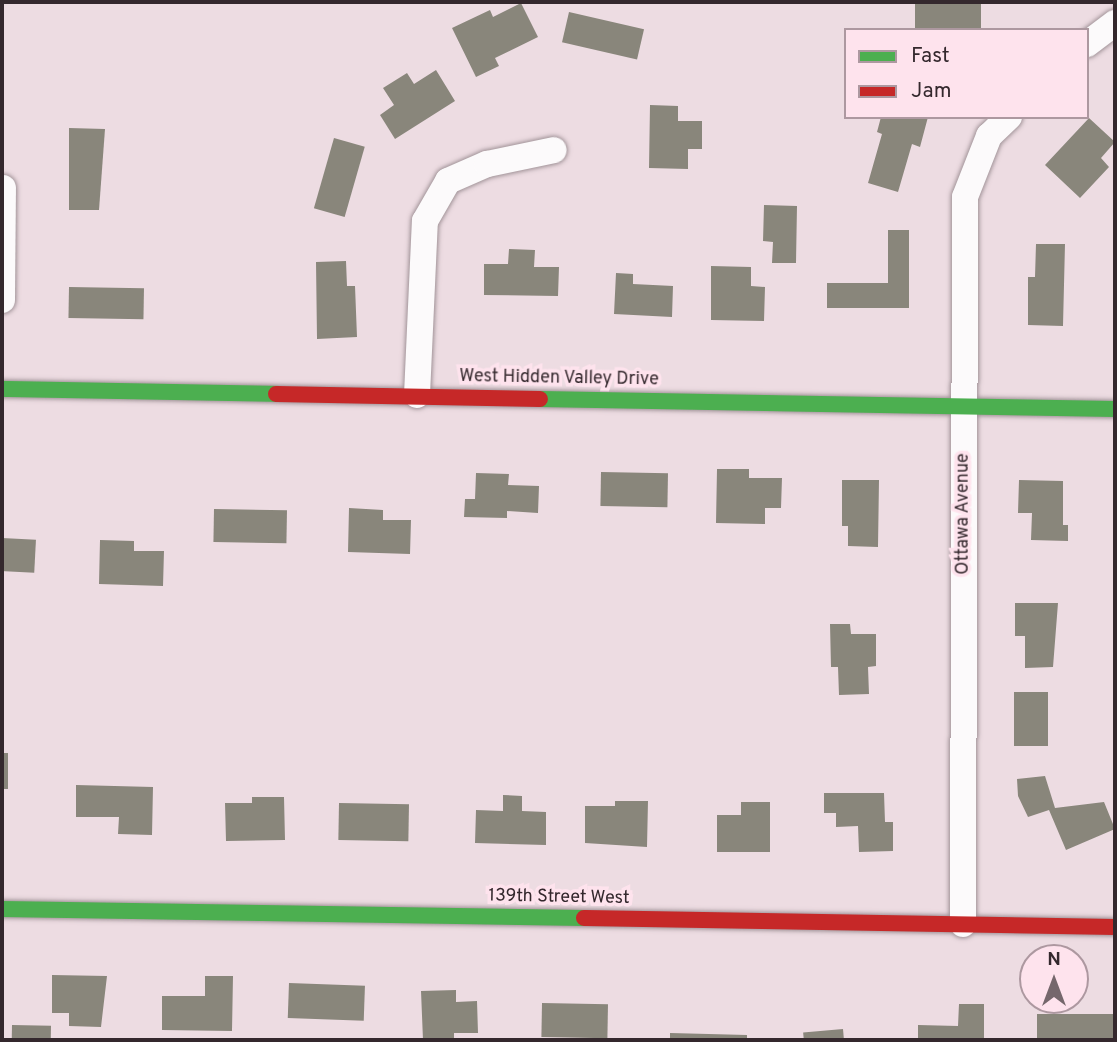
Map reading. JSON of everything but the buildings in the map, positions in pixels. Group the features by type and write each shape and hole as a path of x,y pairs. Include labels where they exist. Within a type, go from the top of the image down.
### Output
{"street":[{"path":"1089,42 1115,23"},
{"name":"Ottawa Avenue","path":"962,923 965,197 989,136 1007,119"},
{"path":"417,395 425,221 448,181 487,164 554,150"},
{"path":"2,300 4,188"},
{"name":"West Hidden Valley Drive","path":"2,389 1115,409"},
{"name":"139th Street West","path":"2,909 1115,927"}],"traffic: fast":[{"path":"2,389 276,394"},
{"path":"540,399 1115,409"},
{"path":"2,909 584,918"}],"traffic: jam":[{"path":"276,394 540,399"},
{"path":"584,918 1115,927"}]}
